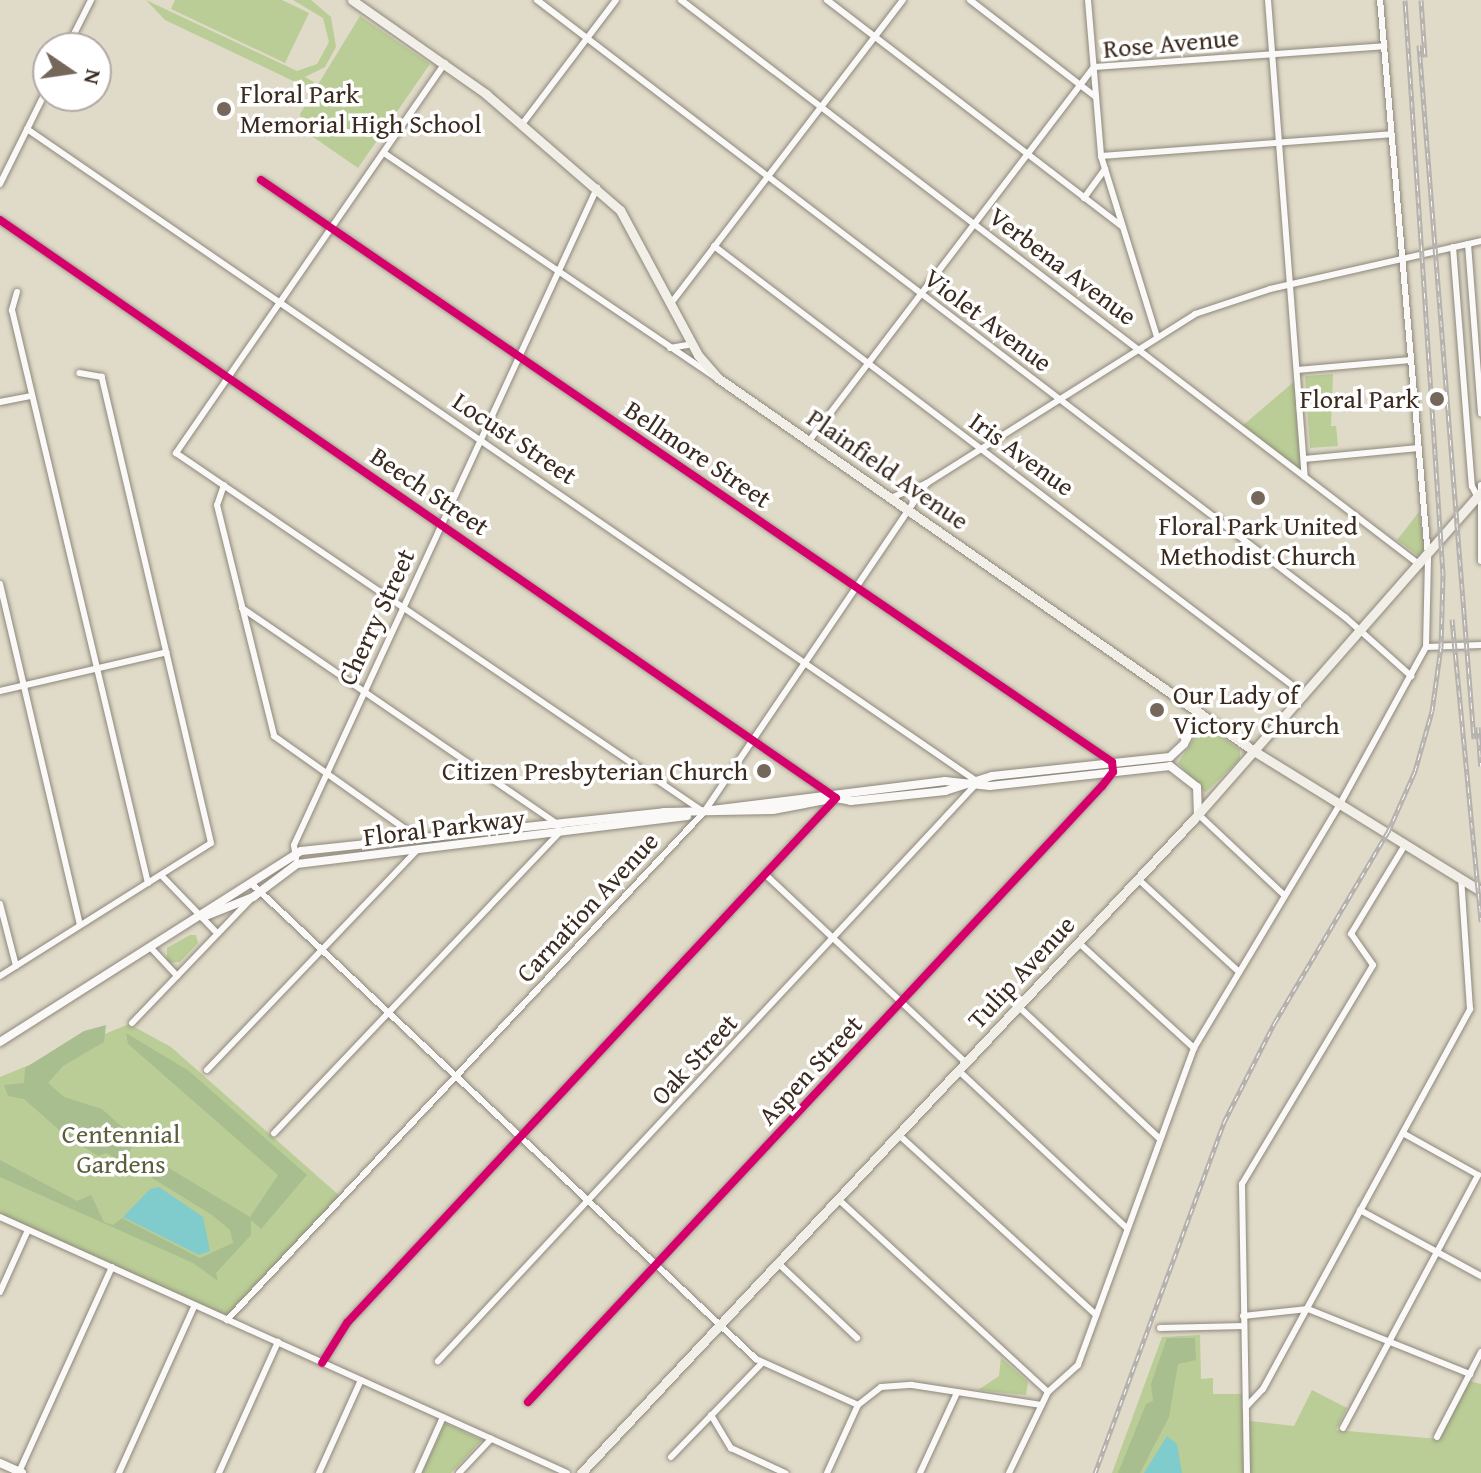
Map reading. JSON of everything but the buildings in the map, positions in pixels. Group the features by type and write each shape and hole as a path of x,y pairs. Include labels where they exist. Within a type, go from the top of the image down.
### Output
{"main road":[{"name":"Plainfield Avenue","path":"352,0 445,63 523,123 628,219 692,344 718,378 1254,751 1481,891"},
{"name":"Tulip Avenue","path":"581,1473 1198,814 1428,556 1479,494"}],"street":[{"path":"75,32 91,0"},
{"name":"Violet Avenue","path":"537,0 1059,399 1360,632 1411,676"},
{"path":"523,123 616,0"},
{"name":"Verbena Avenue","path":"681,0 1420,565"},
{"path":"827,0 1121,226"},
{"path":"672,302 903,0"},
{"path":"970,0 1082,83 1096,97"},
{"path":"1088,0 1101,156 1157,337"},
{"path":"1268,0 1305,477"},
{"path":"1009,1473 1048,1392 1076,1368 1194,1048 1237,970 1340,804 1426,647 1428,556 1380,0"},
{"name":"Rose Avenue","path":"809,441 1094,67 1384,46"},
{"path":"445,63 176,453 704,812"},
{"path":"0,184 36,112"},
{"name":"Locust Street","path":"27,129 978,782"},
{"path":"1101,156 1391,134"},
{"path":"384,153 718,378"},
{"path":"1084,198 1105,169"},
{"name":"Bellmore Street","path":"261,180 858,587 1112,767"},
{"name":"Cherry Street","path":"295,850 364,691 597,188"},
{"name":"Beech Street","path":"0,220 756,738 836,798"},
{"name":"Carnation Avenue","path":"893,497 927,483 1195,314 1290,284 1481,241"},
{"path":"1468,244 1481,414"},
{"name":"Iris Avenue","path":"714,246 1305,695"},
{"path":"1453,247 1472,486 1479,494"},
{"path":"17,292 12,310 31,396 148,883"},
{"path":"670,348 692,344"},
{"path":"1297,370 1411,360"},
{"path":"0,976 211,843 102,377 79,373"},
{"path":"0,402 31,396"},
{"path":"1304,459 1418,448"},
{"name":"Carnation Avenue","path":"227,1320 704,812 927,483"},
{"path":"207,1070 418,850 418,837 326,776 274,736 217,505 224,485"},
{"path":"1481,485 1481,561"},
{"path":"0,584 80,925"},
{"name":"Floral Parkway","path":"242,608 505,788 558,828"},
{"path":"1426,647 1481,645"},
{"path":"0,691 167,652"},
{"path":"1200,713 1184,744 1170,762 1197,787 1198,814 1284,895"},
{"name":"Floral Parkway","path":"704,812 773,810 836,798 978,782 1038,770 1170,762"},
{"name":"Floral Parkway","path":"978,782 990,786 1039,781 1112,767"},
{"name":"Aspen Street","path":"528,1402 902,1001 1112,767"},
{"path":"1038,770 1039,781"},
{"name":"Oak Street","path":"438,1361 978,782"},
{"path":"322,1363 347,1323 523,1138 836,798"},
{"name":"Floral Parkway","path":"0,1042 202,918 295,850 476,832 558,828 704,812 772,800 836,798"},
{"path":"772,800 773,810"},
{"path":"274,1133 558,828"},
{"name":"Floral Parkway","path":"202,918 256,894 297,864 476,844 558,828"},
{"path":"476,832 476,844"},
{"path":"1247,1473 1242,1184 1373,965 1351,934 1405,845"},
{"path":"295,850 297,864"},
{"path":"161,875 216,932"},
{"path":"767,876 902,1001 962,1067 1127,1228"},
{"path":"1246,1407 1263,1389 1470,1009 1461,878"},
{"path":"1138,879 1237,970"},
{"path":"252,884 256,894 389,1011 762,1363 858,1405"},
{"path":"132,1023 216,932 256,894"},
{"path":"0,904 16,966"},
{"path":"1079,943 1194,1048"},
{"path":"152,949 177,976"},
{"path":"1019,1007 1159,1138"},
{"path":"1343,1428 1478,1175 1403,1133"},
{"path":"899,1135 1096,1315"},
{"path":"838,1199 1048,1392"},
{"path":"1360,1210 1481,1276"},
{"path":"0,1217 567,1473"},
{"path":"0,1292 28,1230"},
{"path":"778,1263 857,1338"},
{"path":"0,1463 21,1472 112,1267"},
{"path":"119,1473 195,1305"},
{"path":"1243,1316 1308,1309 1470,1374"},
{"path":"1160,1328 1244,1326"},
{"path":"219,1473 278,1342"},
{"path":"1437,1437 1481,1352"},
{"path":"671,1457 762,1363"},
{"path":"319,1473 361,1380"},
{"path":"827,1473 858,1405 894,1384 1041,1405"},
{"path":"920,1473 957,1393"},
{"path":"711,1415 731,1448 785,1473"},
{"path":"418,1473 443,1417"},
{"path":"459,1473 491,1439"}],"green space":[{"path":"146,0 297,71 317,64 329,42 323,18 293,0 311,0 331,17 336,47 325,67 305,77 314,82 310,89 165,20"},
{"path":"175,0 282,0 309,13 285,63 171,9"},
{"path":"360,16 430,64 358,168 303,130 300,114"},
{"path":"1333,374 1331,426 1336,426 1338,446 1310,448 1305,376"},
{"path":"1296,380 1304,474 1241,427"},
{"path":"1419,512 1425,549 1420,557 1397,540"},
{"path":"1204,724 1240,750 1240,759 1205,793 1178,763"},
{"path":"190,935 196,935 198,943 180,962 167,963 167,948"},
{"name":"Centennial Gardens","path":"129,1024 171,1047 341,1197 227,1320 0,1215 0,1077"},
{"path":"106,1025 104,1042 63,1066 48,1083 64,1097 102,1109 129,1133 134,1144 123,1163 106,1153 98,1156 66,1136 24,1099 8,1096 4,1085 24,1083 25,1068 84,1031"},
{"path":"126,1033 189,1071 307,1175 261,1229 251,1220 251,1235 216,1273 218,1281 193,1263 0,1177 0,1160 77,1201 91,1195 104,1222 113,1225 122,1218 200,1258 233,1243 230,1230 212,1215 152,1178 154,1159 250,1217 278,1175 128,1044"},
{"path":"1200,1335 1201,1379 1213,1378 1213,1394 1242,1394 1242,1407 1250,1421 1294,1426 1312,1390 1347,1408 1336,1430 1438,1439 1469,1381 1481,1384 1481,1473 1112,1473 1162,1337"},
{"path":"1167,1338 1195,1338 1196,1360 1178,1364 1169,1417 1140,1473 1118,1473 1146,1404 1153,1401 1151,1384"},
{"path":"1001,1358 1028,1382 1026,1395 978,1390 999,1376"},
{"path":"445,1423 482,1440 451,1473 422,1473"}],"water":[{"path":"159,1187 203,1217 210,1251 199,1255 123,1217 150,1189"},
{"path":"1167,1436 1177,1444 1182,1473 1144,1473"}],"railway":[{"path":"1095,1473 1224,1122 1275,1022 1388,832 1415,771 1432,711 1441,647 1443,574 1405,0"},
{"path":"1421,0 1425,57"},
{"path":"1419,45 1474,739"},
{"path":"1452,619 1481,922"},
{"path":"1478,727 1481,766"}],"cycle path":[{"path":"261,180 1112,762 1113,772 1102,786 528,1402"},
{"path":"0,220 836,798 347,1323 322,1363"}],"place":[{"name":"Floral Park Memorial High School","path":"224,109"},
{"name":"Floral Park","path":"1437,399"},
{"name":"Floral Park United Methodist Church","path":"1258,498"},
{"name":"Our Lady of Victory Church","path":"1157,710"},
{"name":"Citizen Presbyterian Church","path":"764,771"}]}
